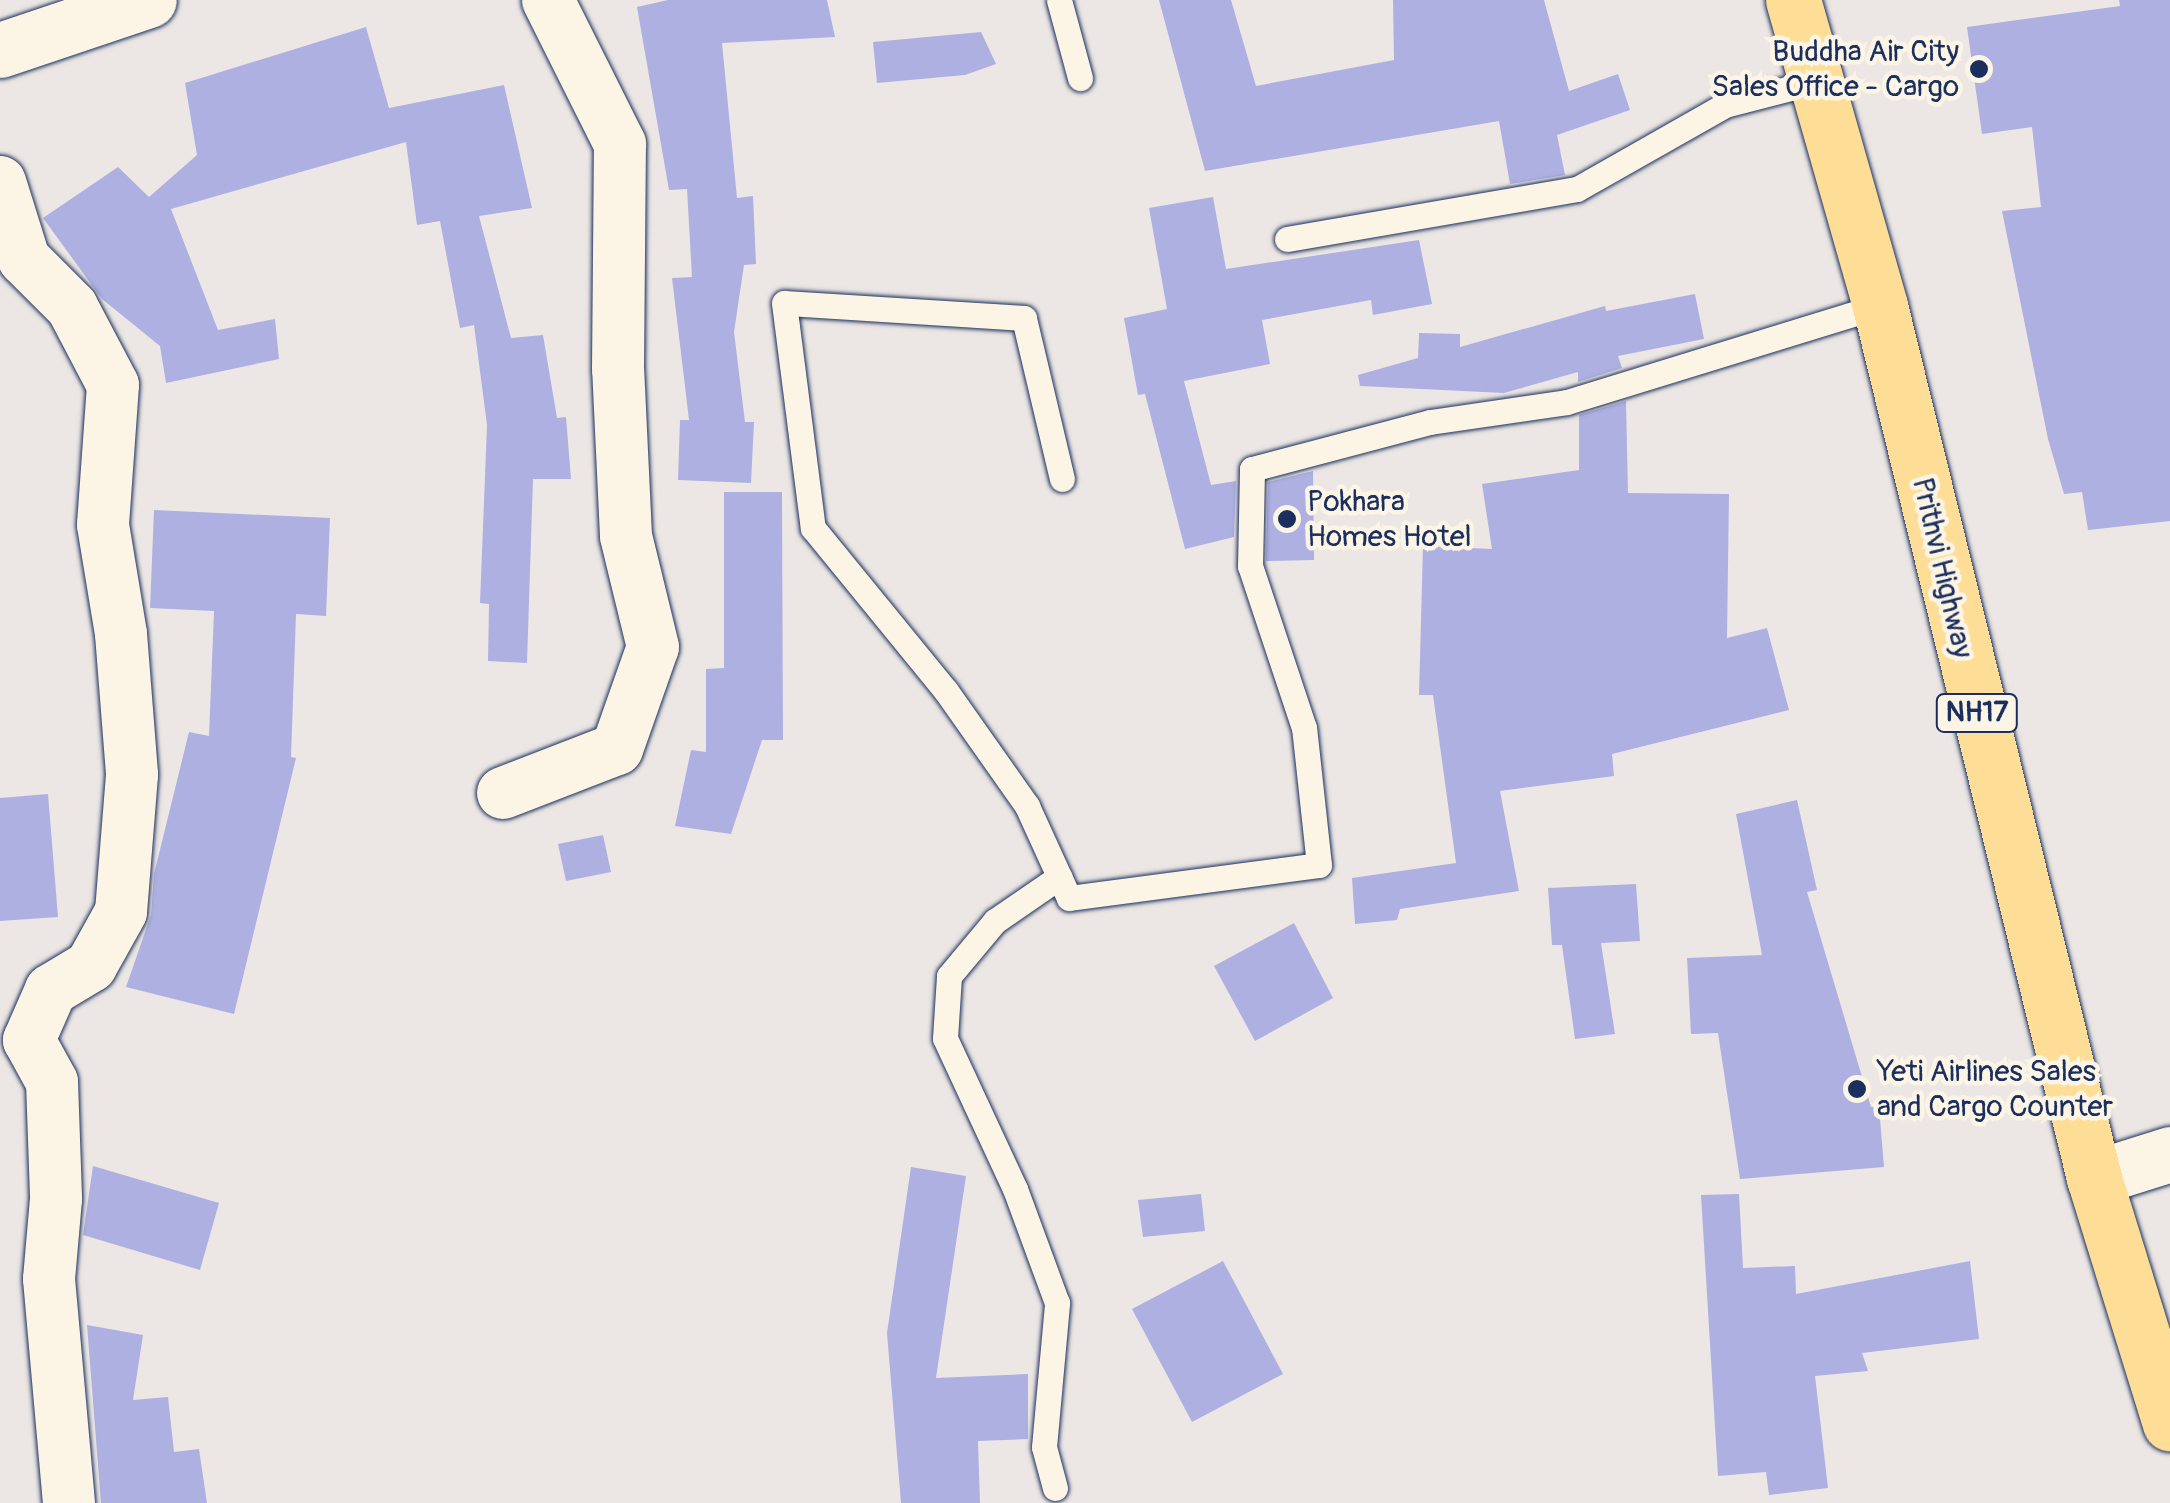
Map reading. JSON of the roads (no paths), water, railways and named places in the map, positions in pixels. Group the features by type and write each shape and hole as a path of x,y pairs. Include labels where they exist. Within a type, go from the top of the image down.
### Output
{"highway":[{"name":"Prithvi Highway","path":"1793,0 1880,306 2094,1178 2170,1424"}],"main road":[{"path":"0,50 149,0"},
{"path":"2094,1178 2170,1154"}],"street":[{"path":"503,792 617,748 653,647 626,536 618,370 620,144 548,0"},
{"path":"0,182 24,259 72,307 114,384 102,525 121,634 132,775 121,912 91,966 51,990 29,1040 52,1082 56,1198 49,1279 69,1503"}],"lane":[{"path":"1059,0 1080,78"},
{"path":"1288,239 1577,189 1725,105 1814,82"},
{"path":"1062,479 1024,318 784,303 812,528 946,691 1026,806 1069,898 1319,864 1304,728 1250,566 1252,469 1430,422 1567,402 1880,306"},
{"path":"1055,1488 1044,1446 1057,1304 1015,1189 945,1038 949,976 996,922 1060,877"}],"place":[{"name":"Buddha Air City Sales Office - Cargo","path":"1979,69"},
{"name":"Pokhara Homes Hotel","path":"1287,519"},
{"name":"Yeti Airlines Sales and Cargo Counter","path":"1857,1089"}]}
